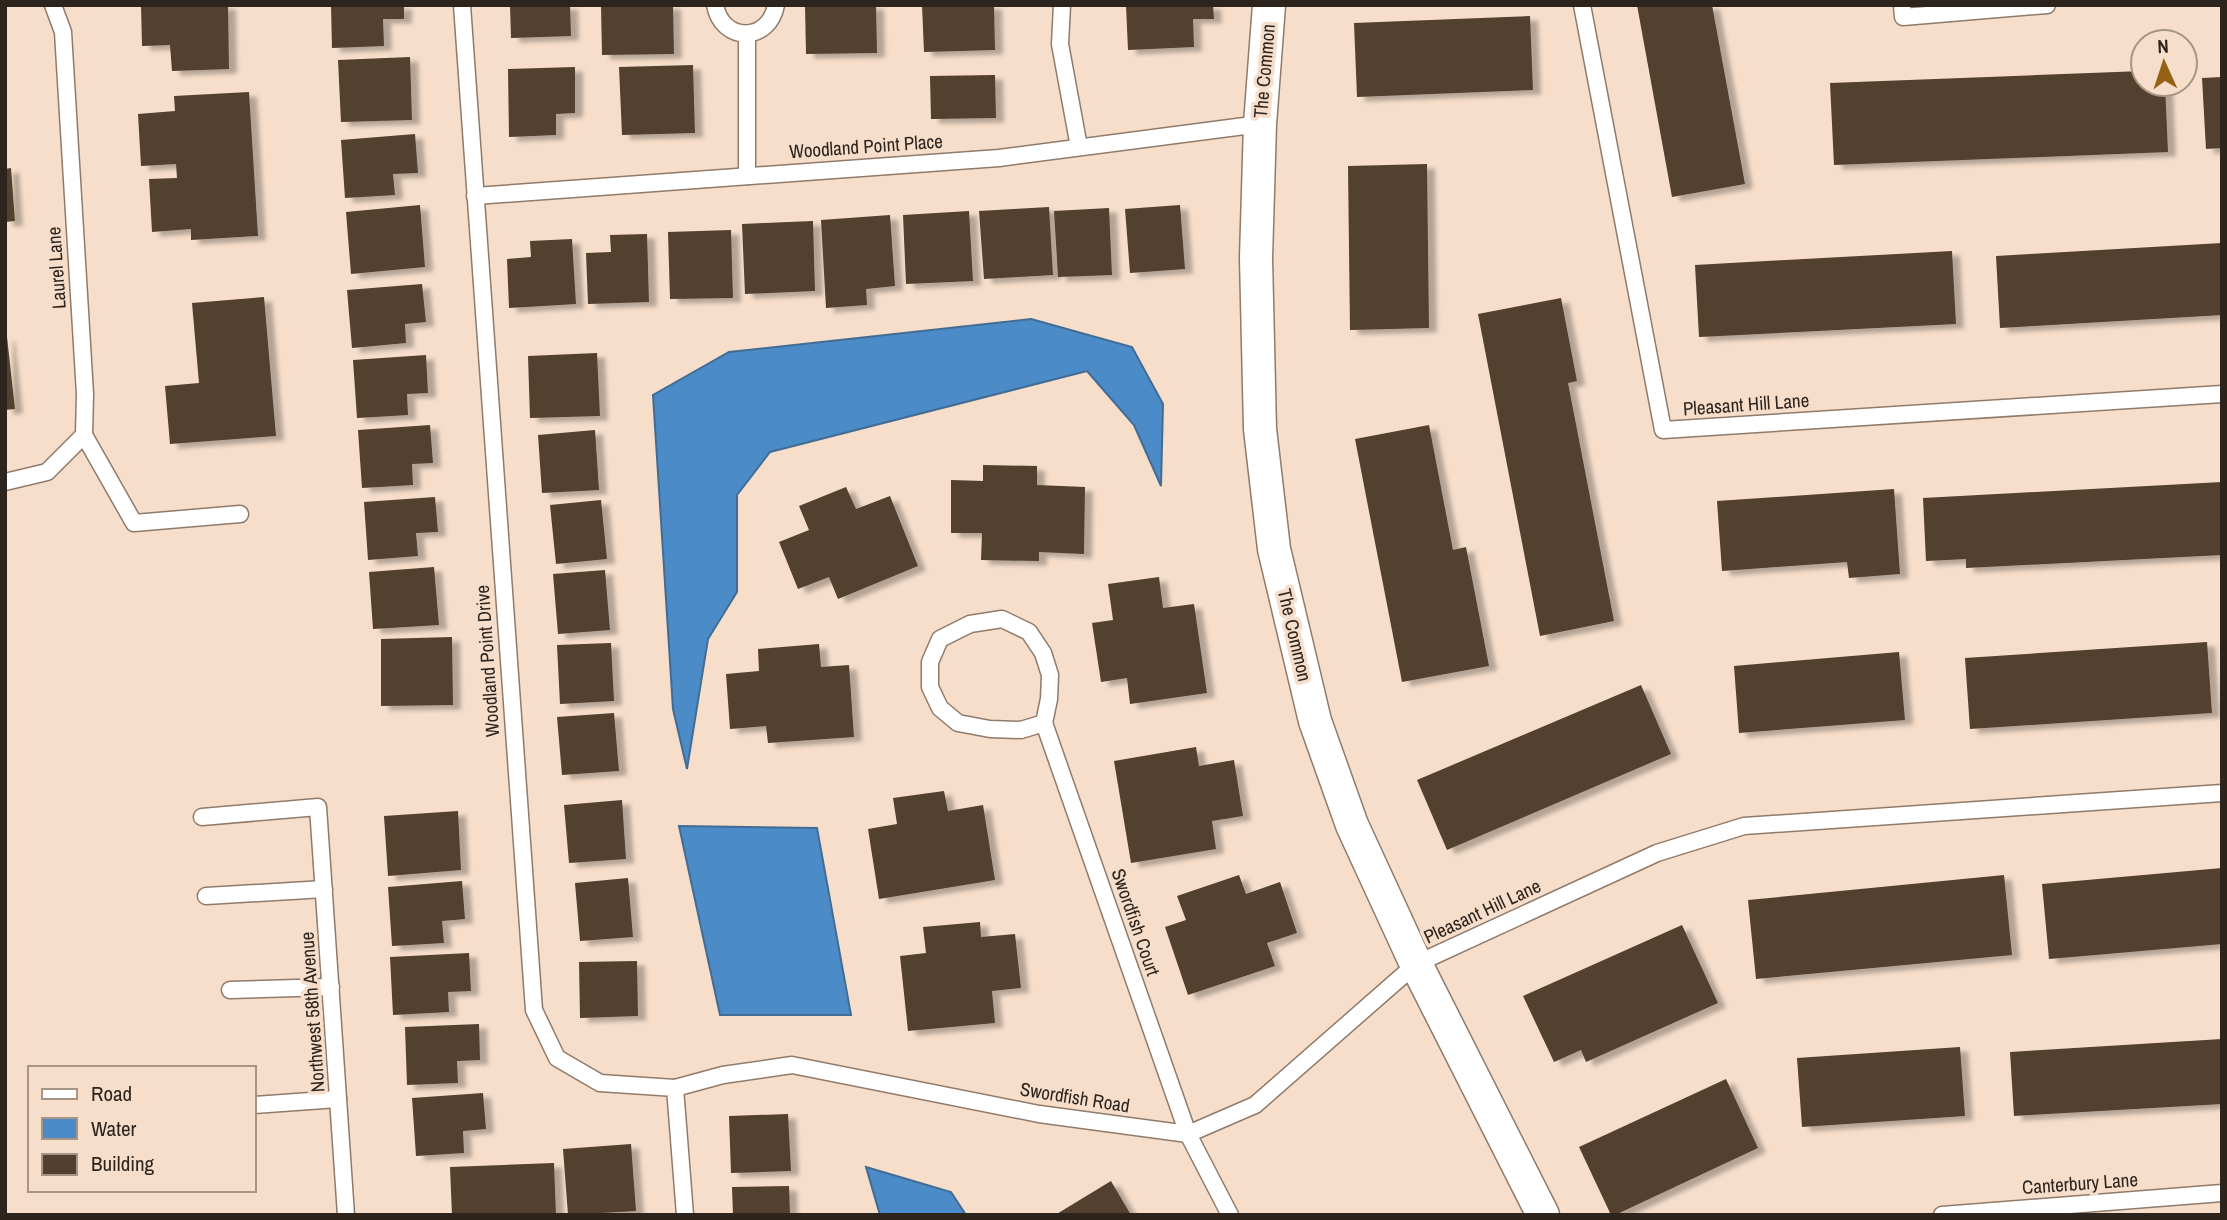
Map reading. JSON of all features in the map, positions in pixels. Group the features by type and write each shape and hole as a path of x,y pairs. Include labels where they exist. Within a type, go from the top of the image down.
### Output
{"street":[{"name":"The Common","path":"1269,5 1259,124 1256,258 1261,429 1274,549 1315,721 1352,825 1416,964 1543,1215"}],"lane":[{"name":"Laurel Lane","path":"53,5 62,32 85,394 84,435"},
{"name":"Woodland Point Drive","path":"462,5 534,1010 557,1059 600,1083 675,1088"},
{"path":"715,5 717,13 728,28 747,34 766,26 776,5"},
{"path":"1062,5 1060,44 1079,147"},
{"name":"Pleasant Hill Lane","path":"1581,5 1663,430 2222,394"},
{"path":"1902,5 1903,17 2047,5"},
{"path":"747,34 747,176"},
{"name":"Woodland Point Place","path":"474,196 999,158 1259,124"},
{"path":"5,482 47,472 84,435 134,523 240,514"},
{"path":"1002,619 1029,632 1043,653 1050,675 1044,723 1021,730 990,729 958,723 940,708 930,687 930,662 940,639 970,624 1002,619"},
{"name":"Swordfish Court","path":"1044,723 1188,1135 1230,1215"},
{"name":"Pleasant Hill Lane","path":"1416,964 1657,853 1744,826 2222,793"},
{"name":"Northwest 58th Avenue","path":"202,817 318,807 346,1215"},
{"path":"206,896 324,889"},
{"path":"1188,1135 1255,1105 1416,964"},
{"path":"230,990 331,987"},
{"name":"Swordfish Road","path":"675,1088 723,1075 792,1065 1039,1114 1188,1135"},
{"path":"675,1088 685,1215"},
{"path":"256,1105 338,1100"},
{"name":"Canterbury Lane","path":"1942,1215 2222,1193"}],"water":[{"path":"1031,319 1132,347 1163,404 1161,486 1134,425 1087,371 770,452 737,495 737,592 708,639 687,769 673,709 653,395 729,352"},
{"path":"679,826 817,828 851,1015 720,1015"},
{"path":"866,1167 951,1192 966,1215 880,1215"}],"building":[{"path":"141,5 228,5 229,69 172,71 170,45 142,46"},
{"path":"331,5 404,5 404,19 383,19 384,46 332,48"},
{"path":"510,5 570,5 571,36 511,38"},
{"path":"601,5 673,5 674,54 602,55"},
{"path":"805,5 876,5 877,53 806,54"},
{"path":"922,5 994,5 995,50 924,52"},
{"path":"1126,5 1213,5 1214,19 1193,19 1194,47 1128,50"},
{"path":"1637,5 1712,5 1745,184 1672,197"},
{"path":"1530,16 1533,90 1357,97 1354,23"},
{"path":"410,57 412,120 341,122 338,60"},
{"path":"693,65 695,133 622,135 619,67"},
{"path":"575,67 575,113 556,114 556,135 509,137 508,69"},
{"path":"2129,72 2129,98 2166,98 2168,152 1834,165 1830,83"},
{"path":"995,75 996,118 931,119 930,76"},
{"path":"2222,77 2222,148 2206,149 2202,78"},
{"path":"249,92 258,236 191,240 191,229 152,232 149,179 177,178 176,164 141,166 138,114 175,111 174,96"},
{"path":"415,134 418,173 393,174 395,195 345,198 341,140"},
{"path":"1427,164 1429,328 1350,330 1348,166"},
{"path":"11,168 15,221 5,222 5,169"},
{"path":"420,205 425,267 351,274 346,212"},
{"path":"1180,205 1185,269 1130,273 1125,209"},
{"path":"1049,207 1053,275 984,279 979,211"},
{"path":"1109,208 1112,275 1058,277 1054,211"},
{"path":"969,211 973,281 906,284 903,215"},
{"path":"890,215 895,286 866,289 867,305 826,308 821,220"},
{"path":"813,221 815,291 745,294 742,224"},
{"path":"731,230 733,298 670,299 668,232"},
{"path":"647,234 649,302 588,304 586,253 611,252 610,235"},
{"path":"572,239 576,304 509,308 507,259 531,257 530,241"},
{"path":"2222,243 2222,315 2000,328 1996,256"},
{"path":"1952,251 1956,324 1699,337 1695,265"},
{"path":"422,284 426,322 405,324 406,343 352,348 347,290"},
{"path":"264,297 276,436 170,444 165,386 199,383 192,303"},
{"path":"1561,298 1577,381 1568,383 1614,621 1540,636 1478,314"},
{"path":"5,337 15,409 5,410"},
{"path":"597,353 600,416 530,418 528,356"},
{"path":"426,355 428,393 407,394 408,415 357,418 353,360"},
{"path":"430,425 433,463 412,464 413,485 362,488 358,430"},
{"path":"1429,425 1453,550 1466,547 1489,666 1402,682 1355,439"},
{"path":"595,430 599,490 542,493 538,435"},
{"path":"983,465 1037,466 1037,485 1085,487 1084,554 1039,552 1039,561 981,560 982,533 951,533 951,480 983,481"},
{"path":"2222,482 2222,555 1966,568 1966,559 1926,561 1923,498"},
{"path":"846,487 856,509 890,496 918,566 838,599 829,577 798,589 779,542 809,530 799,506"},
{"path":"1894,489 1900,574 1849,578 1847,562 1722,571 1717,501"},
{"path":"435,497 438,532 416,533 418,556 368,560 364,502"},
{"path":"601,500 607,559 556,564 550,505"},
{"path":"434,567 439,625 373,629 369,572"},
{"path":"605,570 610,630 558,634 553,574"},
{"path":"1159,577 1163,608 1194,604 1207,693 1130,704 1127,678 1101,682 1092,623 1113,620 1108,584"},
{"path":"452,637 453,705 381,706 381,639"},
{"path":"2207,642 2212,713 1970,729 1965,658"},
{"path":"611,643 614,701 560,704 557,645"},
{"path":"819,644 821,667 849,665 854,737 768,743 766,726 730,729 726,674 759,671 758,649"},
{"path":"1899,652 1905,720 1739,733 1734,666"},
{"path":"1641,685 1671,754 1447,850 1417,780"},
{"path":"614,713 619,771 562,775 557,717"},
{"path":"1196,747 1199,766 1234,760 1243,816 1212,821 1216,849 1131,863 1114,761"},
{"path":"944,791 948,811 983,805 995,880 879,899 868,829 897,824 893,798"},
{"path":"622,800 626,859 569,863 564,805"},
{"path":"458,811 461,870 388,876 384,816"},
{"path":"2222,868 2222,944 2049,959 2042,884"},
{"path":"1239,875 1246,894 1280,882 1297,933 1267,943 1275,966 1188,995 1165,927 1186,920 1177,896"},
{"path":"2004,875 2012,955 1756,979 1748,900"},
{"path":"628,878 633,937 580,941 575,883"},
{"path":"462,881 465,919 442,921 444,943 392,946 388,887"},
{"path":"980,922 981,937 1015,934 1021,988 992,991 995,1023 908,1031 900,956 926,953 923,927"},
{"path":"1682,925 1718,1003 1586,1062 1581,1050 1554,1062 1523,996"},
{"path":"469,953 471,991 448,992 449,1012 393,1015 390,957"},
{"path":"637,961 638,1016 580,1018 579,962"},
{"path":"479,1024 480,1060 457,1061 458,1083 407,1085 405,1027"},
{"path":"2222,1039 2222,1104 2014,1116 2010,1052"},
{"path":"1960,1047 1965,1116 1802,1127 1797,1058"},
{"path":"1726,1079 1758,1148 1611,1215 1579,1147"},
{"path":"483,1093 486,1129 463,1131 464,1153 416,1156 412,1098"},
{"path":"788,1114 791,1171 731,1173 729,1116"},
{"path":"631,1144 636,1211 568,1215 563,1149"},
{"path":"554,1163 556,1215 452,1215 450,1167"},
{"path":"1111,1181 1131,1215 1055,1215"},
{"path":"789,1186 790,1215 733,1215 732,1187"}]}
